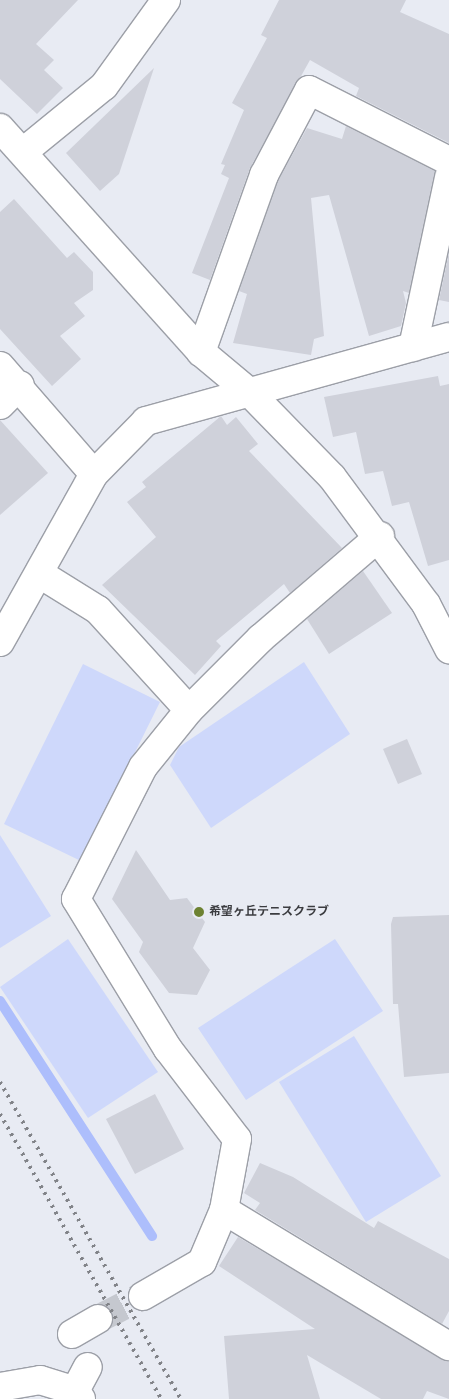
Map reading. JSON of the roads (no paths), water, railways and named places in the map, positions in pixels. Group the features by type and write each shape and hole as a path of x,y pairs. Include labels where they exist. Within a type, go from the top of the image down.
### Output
{"street":[{"path":"23,152 104,86 157,4"},
{"path":"201,352 264,175 309,90 449,161"},
{"path":"0,128 201,352 250,393 332,477 380,536 426,604 449,649"},
{"path":"413,347 449,177"},
{"path":"0,642 40,574 94,474 146,421 449,337"},
{"path":"0,366 20,386 94,474"},
{"path":"0,405 20,386"},
{"path":"143,1296 202,1262 224,1210 237,1139 168,1049 76,899 143,766 188,710 261,638 380,536"},
{"path":"40,574 98,610 188,710"},
{"path":"224,1210 449,1346"},
{"path":"72,1334 98,1319"},
{"path":"0,1387 40,1380 78,1395 88,1367"}],"waterway":[{"path":"0,1001 152,1236"}],"tunnel":[{"path":"98,1319 143,1296"}],"railway":[{"path":"0,1082 181,1399"},
{"path":"0,1114 161,1399"}],"place":[{"name":"希望ヶ丘テニスクラブ","path":"199,912"}]}
